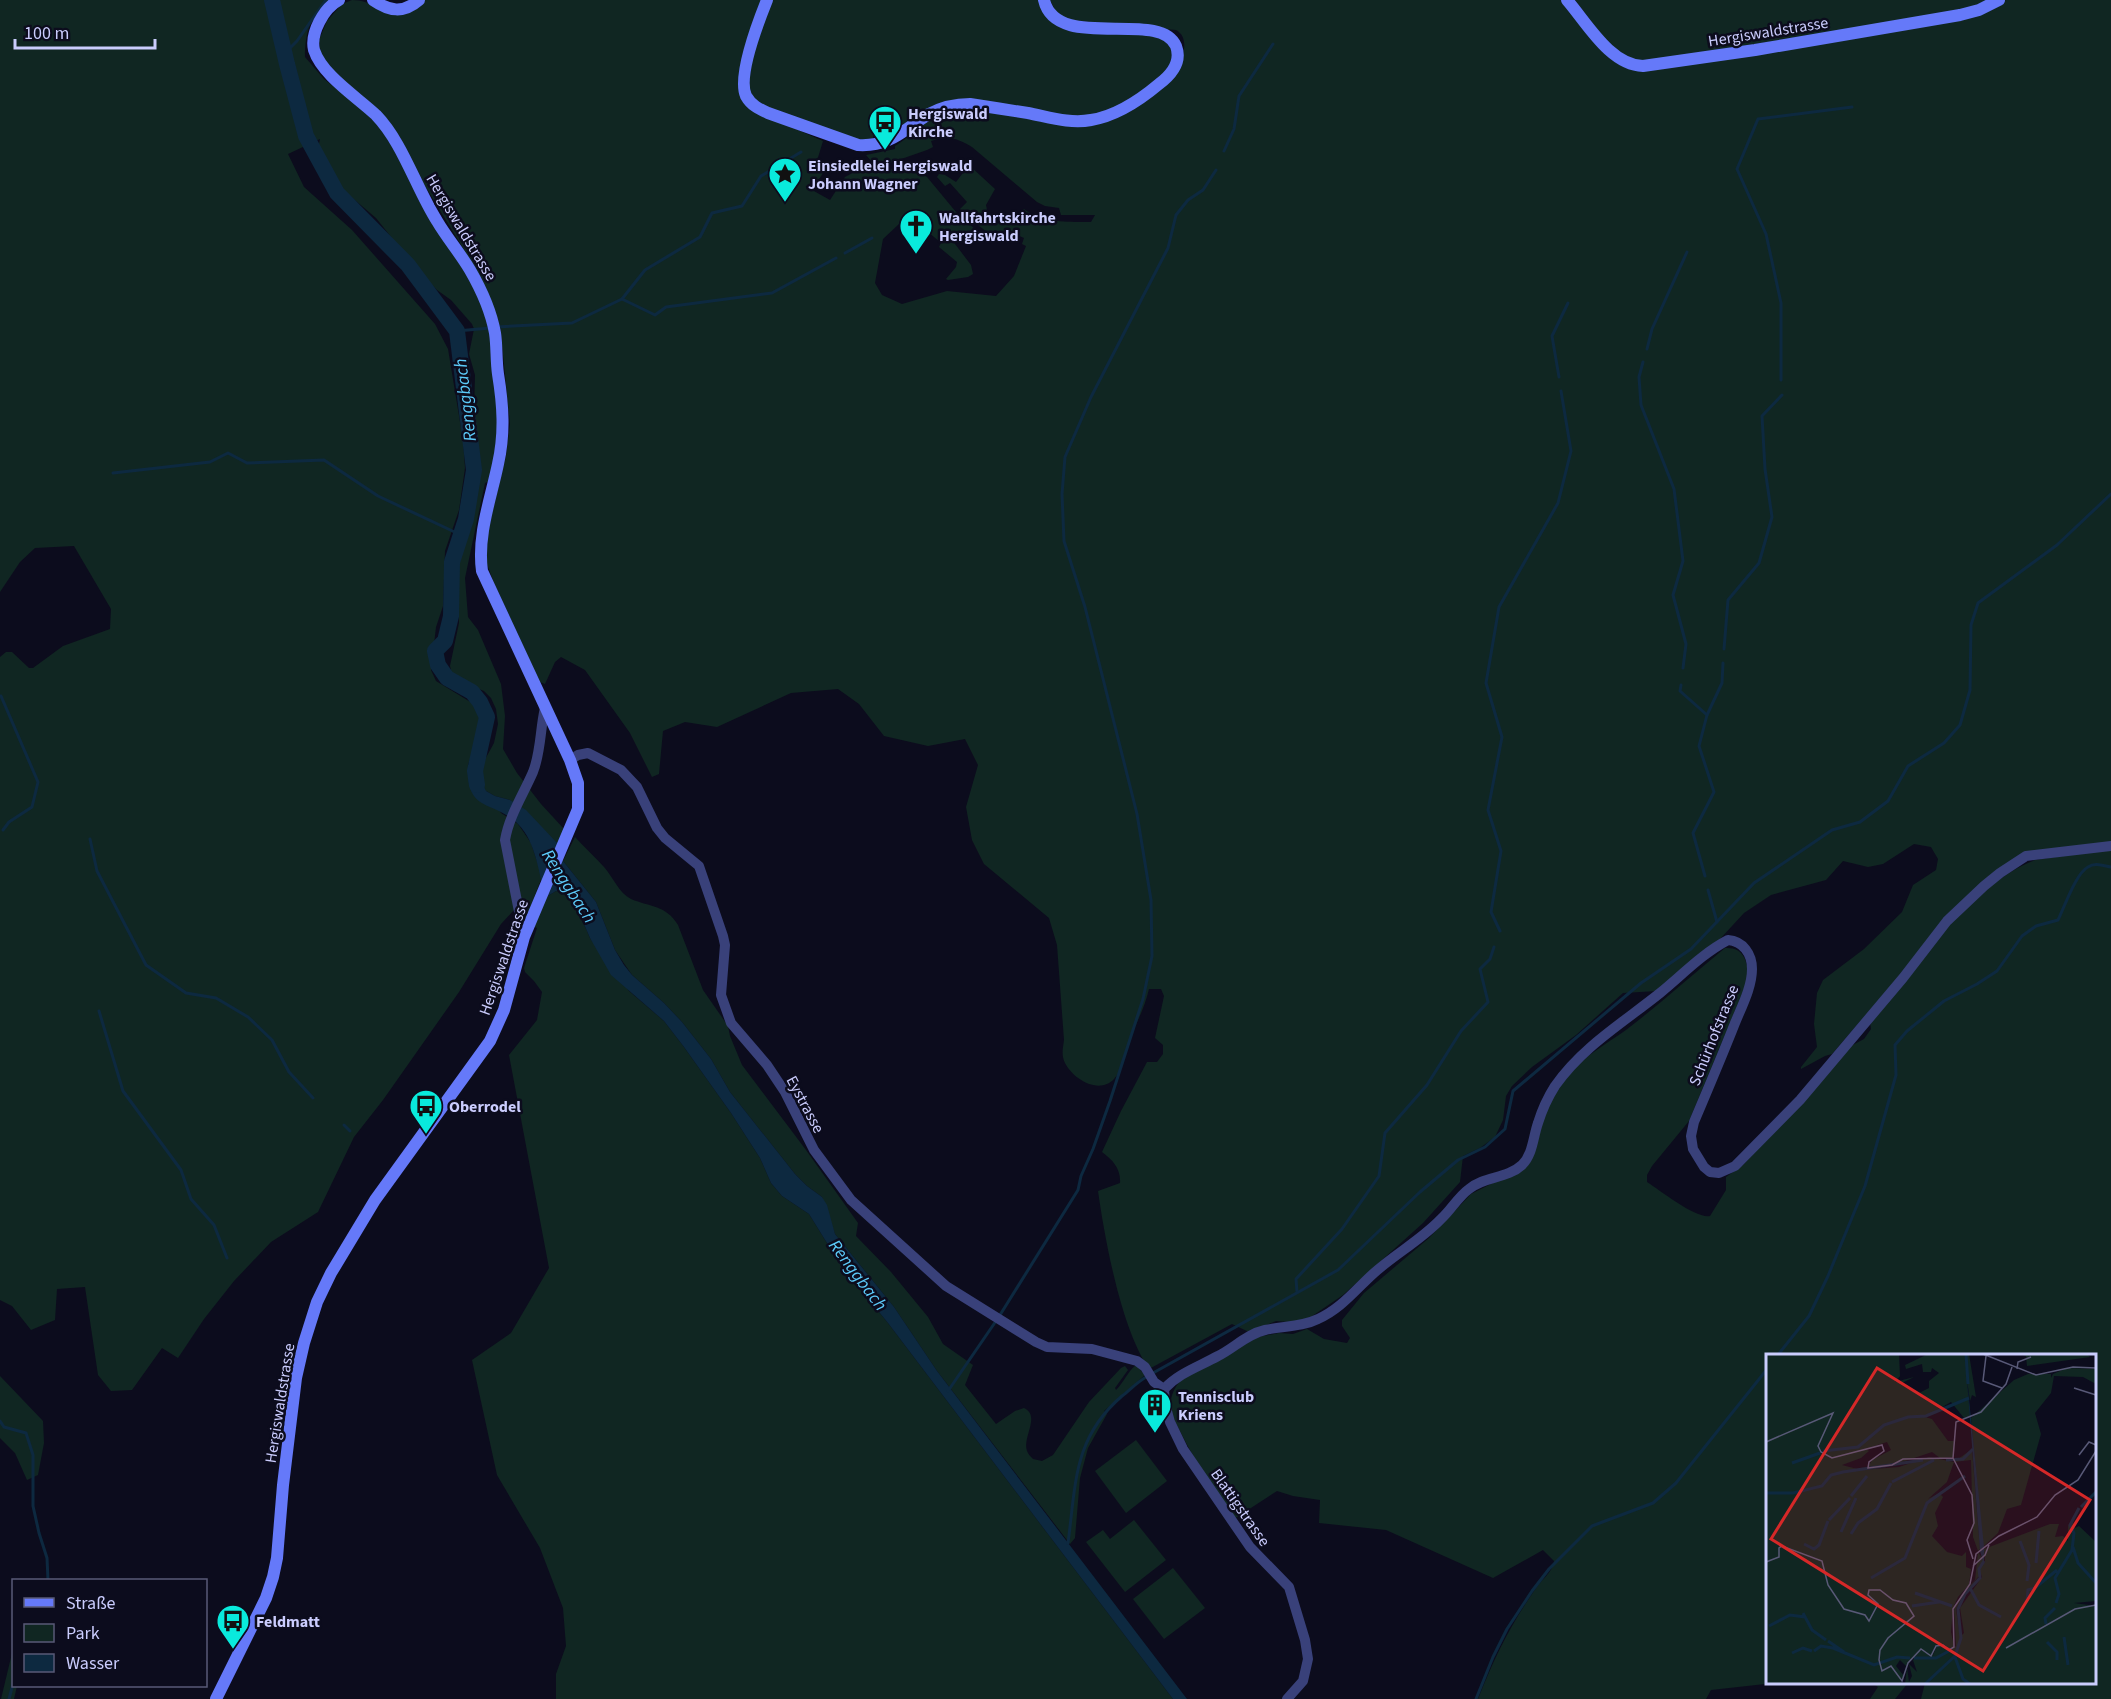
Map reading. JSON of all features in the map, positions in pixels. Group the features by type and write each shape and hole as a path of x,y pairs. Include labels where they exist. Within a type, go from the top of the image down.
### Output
{"street":[{"name":"Hergiswaldstrasse","path":"216,1699 266,1598 273,1577 296,1378 317,1302 331,1273 375,1200 490,1041 504,1010 524,937 578,809 578,783 570,760 482,571 480,557 482,539 499,461 504,425 494,328 472,273 437,222 393,138 378,117 327,72 316,55 313,47 316,30 325,13 339,0"},
{"path":"373,0 388,9 400,10 412,6 419,0"},
{"path":"767,0 746,66 744,88 747,98 755,107 768,113 858,145 873,145 894,139 930,113 953,105 970,104 1068,121 1098,119 1134,102 1157,86 1174,70 1177,49 1173,40 1164,34 1149,30 1066,24 1052,16 1044,0"},
{"name":"Hergiswaldstrasse","path":"1567,0 1613,54 1624,62 1642,66 1733,54 1960,15 1979,10 1999,0"},
{"path":"524,937 505,840 507,827 533,772 540,748 545,708"},
{"name":"Eystrasse","path":"570,760 588,753 621,770 638,787 657,828 665,838 699,866 725,945 721,995 731,1023 767,1065 785,1092 814,1150 861,1210 946,1286 1036,1342 1047,1347 1092,1349 1137,1361 1145,1367 1154,1382 1164,1389"},
{"name":"Schürhofstrasse","path":"1164,1389 1174,1379 1219,1356 1251,1335 1320,1319 1344,1302 1376,1272 1441,1219 1465,1191 1476,1183 1503,1175 1521,1165 1530,1152 1545,1105 1554,1087 1571,1065 1588,1048 1662,991 1715,946 1728,940 1740,943 1747,951 1752,969 1743,1004 1694,1122 1691,1136 1693,1149 1704,1167 1710,1172 1719,1173 1740,1162 1800,1100 1903,978 1947,921 2000,873 2026,856 2111,846"},
{"name":"Blattigstrasse","path":"1164,1389 1170,1422 1183,1449 1250,1547 1289,1587 1308,1659 1308,1668 1303,1681 1287,1699"}],"green space":[{"path":"0,0 331,0 318,11 310,25 305,57 324,79 369,114 383,129 475,286 491,329 499,421 491,480 485,483 465,578 468,617 478,630 501,684 505,716 503,749 517,773 564,829 558,844 510,800 486,791 479,776 482,765 494,743 498,724 496,709 491,698 484,691 459,681 452,674 450,666 459,623 457,557 471,512 480,470 474,413 475,375 469,354 474,329 451,300 437,290 415,267 376,218 336,184 322,161 318,148 320,139 288,154 304,187 352,230 435,324 448,349 463,440 465,468 459,510 445,551 443,606 436,627 431,670 436,681 472,703 482,712 483,721 468,765 501,813 518,824 531,843 542,877 525,921 514,910 501,924 459,992 354,1137 318,1212 271,1242 234,1281 204,1319 178,1358 162,1348 132,1390 111,1391 98,1375 85,1287 57,1289 55,1320 31,1330 12,1306 0,1300 0,657 6,652 12,652 29,668 33,668 63,646 110,629 111,609 74,546 35,548 20,562 0,592"},
{"path":"352,0 371,4 387,12 403,14 424,0 1041,0 1046,16 1059,25 1076,30 1155,35 1169,42 1173,57 1171,66 1165,75 1124,103 1094,115 1050,116 977,102 957,101 934,107 891,135 889,132 873,136 873,140 861,140 838,135 781,114 780,122 823,141 816,164 823,173 812,190 830,200 845,177 862,168 876,172 906,166 927,177 956,212 977,231 976,234 952,240 971,265 973,274 948,280 946,279 956,267 957,262 939,247 941,243 927,231 923,233 909,221 899,224 883,239 875,283 882,295 902,304 947,291 996,296 1014,276 1026,246 1022,244 1024,238 1015,234 1012,238 995,230 991,235 970,219 960,209 967,202 950,183 945,186 937,177 939,174 956,182 969,165 995,189 986,205 987,210 1001,219 1015,216 1024,209 1039,217 1065,222 1091,222 1095,215 1061,215 1059,208 1037,202 962,141 942,138 931,141 933,147 884,165 872,162 866,155 895,149 895,146 928,120 952,110 983,110 1076,124 1105,120 1119,115 1160,88 1173,76 1179,66 1184,51 1184,41 1176,30 1069,20 1057,14 1050,0 1563,0 1607,54 1630,68 1643,70 1755,54 1961,18 1989,9 2006,0 2111,0 2111,842 2023,854 2008,864 1948,914 1900,975 1832,1054 1801,1069 1817,1047 1814,1024 1817,993 1823,980 1864,949 1902,912 1913,885 1936,870 1938,859 1931,847 1914,844 1883,864 1868,867 1843,861 1826,880 1771,895 1744,913 1720,939 1657,991 1623,993 1576,1035 1532,1067 1512,1086 1506,1096 1503,1120 1495,1137 1480,1148 1463,1156 1460,1182 1423,1223 1343,1295 1302,1323 1276,1321 1249,1332 1232,1324 1149,1369 1139,1352 1122,1308 1098,1191 1120,1183 1116,1165 1102,1152 1147,1062 1157,1062 1163,1054 1163,1045 1155,1038 1164,996 1161,989 1149,989 1122,1064 1114,1079 1108,1084 1094,1085 1080,1079 1069,1069 1063,1054 1057,945 1049,918 984,864 972,840 966,807 978,765 965,739 928,746 884,736 859,704 838,689 791,693 717,727 685,722 663,731 659,774 652,777 630,733 585,670 561,657 555,662 545,684 540,682 487,564 485,543 506,456 510,424 498,320 488,293 471,261 414,168 400,137 388,120 330,68 321,56 319,40 327,21 342,4"},
{"path":"1575,0 1989,0 1967,10 1636,62 1611,47"},
{"path":"575,837 604,867 627,896 663,910 673,918 678,925 703,990 728,1026 742,1065 858,1223 856,1236 891,1272 928,1317 943,1344 973,1365 965,1385 996,1424 1015,1411 1024,1408 1029,1412 1031,1421 1026,1445 1027,1452 1033,1459 1042,1461 1053,1455 1089,1402 1121,1368 1125,1366 1128,1370 1115,1388 1116,1390 1136,1365 1145,1375 1104,1411 1107,1414 1088,1448 1080,1478 1075,1538 1070,1544 937,1371 894,1307 835,1234 822,1197 795,1174 730,1092 711,1059 682,1022 632,975 615,950 596,902 563,861"},
{"path":"2111,849 2111,1699 1921,1699 1925,1684 2096,1684 2096,1354 1766,1354 1766,1684 1711,1690 1706,1699 1478,1699 1518,1615 1552,1569 1554,1561 1543,1550 1493,1578 1386,1530 1319,1523 1320,1500 1277,1491 1234,1519 1192,1454 1172,1415 1171,1397 1181,1380 1258,1337 1279,1333 1293,1334 1307,1329 1324,1339 1347,1343 1350,1338 1342,1326 1342,1320 1364,1293 1429,1238 1471,1194 1521,1169 1547,1109 1575,1068 1639,1020 1725,948 1731,948 1743,956 1749,977 1689,1121 1647,1175 1647,1182 1669,1198 1696,1213 1710,1216 1726,1190 1726,1177 1744,1164 1847,1048 1864,1039 1871,1029 1870,1022 1944,930 1988,888 2011,872 2035,860"},
{"path":"556,891 570,898 590,938 629,991 664,1021 684,1047 760,1158 771,1183 782,1196 809,1214 840,1264 888,1323 1173,1699 556,1699 556,1674 566,1646 563,1608 540,1548 497,1475 472,1360 511,1333 549,1268 509,1055 537,1020 542,992 524,968 537,928 533,926 546,897"},
{"path":"0,1376 43,1421 44,1443 38,1475 27,1480 15,1453 0,1438"},
{"path":"1136,1440 1167,1481 1126,1513 1095,1471"},
{"path":"1134,1520 1166,1560 1125,1592 1086,1542 1103,1530 1110,1539"},
{"path":"1173,1568 1205,1608 1164,1639 1133,1599"},
{"path":"12,1653 12,1687 17,1687 14,1699 1,1699"},
{"path":"1874,1684 1907,1684 1895,1699 1870,1699 1878,1687"}],"water":[{"path":"468,765 482,765 479,776 486,791 510,800 526,810 558,844 563,861 596,902 615,950 624,965 682,1022 711,1059 730,1092 795,1174 822,1197 827,1205 835,1234 894,1307 937,1371 1187,1699 1173,1699 888,1323 840,1264 809,1214 782,1196 771,1183 760,1158 731,1113 664,1021 611,975 570,898 556,891 546,897 529,840 518,824 508,816 476,799 471,791"}],"waterway":[{"name":"Renggbach","path":"272,0 306,136 337,193 408,265 457,331 474,470 466,519 452,562 451,616 445,641 435,651 438,665 447,678 472,692 487,717 475,771 477,785"},
{"path":"284,54 297,41 326,0"},
{"path":"1224,151 1234,129 1239,96 1273,44"},
{"path":"1781,380 1781,303 1766,234 1737,169 1758,119 1852,107"},
{"path":"622,299 645,270 700,237 712,213 742,206 761,176 801,152"},
{"path":"1000,1315 1078,1190 1143,999 1152,956 1151,900 1137,814 1085,607 1064,541 1062,494 1065,457 1091,397 1168,248 1176,215 1188,200 1203,190 1216,170"},
{"path":"845,253 872,238"},
{"path":"1647,349 1652,329 1687,252"},
{"path":"496,327 572,323 622,299 655,315 666,307 772,293 836,258"},
{"path":"1559,377 1552,336 1568,303"},
{"path":"457,331 490,328"},
{"path":"1643,362 1639,377 1641,405 1674,489 1683,561 1673,595 1686,644 1683,668"},
{"path":"1500,931 1491,912 1501,851 1488,810 1502,737 1486,683 1499,607 1558,503 1571,451 1561,391"},
{"path":"1724,649 1728,600 1759,563 1772,517 1765,469 1762,416 1782,395"},
{"path":"113,473 210,462 228,453 247,463 324,460 378,496 461,535"},
{"path":"1153,1373 1338,1270 1420,1192 1458,1160 1485,1147 1505,1129 1513,1091 1641,983 1691,949 1754,883 1832,830 1860,822 1888,801 1908,766 1944,743 1960,725 1970,690 1971,625 1978,603 2057,545 2111,494"},
{"path":"1705,876 1693,833 1714,792 1699,746 1707,715 1722,683 1723,663"},
{"path":"1681,685 1680,691 1707,715"},
{"path":"1,696 38,782 32,807 9,822 3,830"},
{"path":"90,839 97,871 146,965 186,993 216,998 248,1017 272,1040 289,1072 313,1098"},
{"path":"1779,1354 1809,1316 1865,1186 1896,1075 1895,1045 1907,1031 1944,1001 1997,971 2022,936 2036,926 2058,920 2075,883 2088,867 2094,865 2111,867"},
{"path":"1708,890 1717,922"},
{"path":"1297,1292 1296,1279 1342,1229 1379,1176 1385,1133 1427,1085 1461,1031 1488,1002 1480,969 1490,959 1494,947"},
{"path":"99,1011 123,1091 181,1170 191,1199 214,1225 227,1258"},
{"path":"344,1125 350,1131"},
{"path":"948,1391 996,1321"},
{"path":"1476,1699 1507,1629 1549,1569 1592,1526 1653,1503 1676,1483 1766,1370"},
{"path":"1068,1543 1076,1482 1085,1445 1106,1412 1137,1383 1148,1376"},
{"path":"0,1421 4,1427 26,1433 33,1455 33,1506 47,1558 48,1579"},
{"path":"9,1699 12,1687"}],"place":[{"name":"Hergiswald Kirche","path":"885,151"},
{"name":"Einsiedlelei Hergiswald Johann Wagner","path":"785,203"},
{"name":"Wallfahrtskirche Hergiswald","path":"916,255"},
{"name":"Oberrodel","path":"426,1135"},
{"name":"Tennisclub Kriens","path":"1155,1434"},
{"name":"Feldmatt","path":"233,1650"}]}
